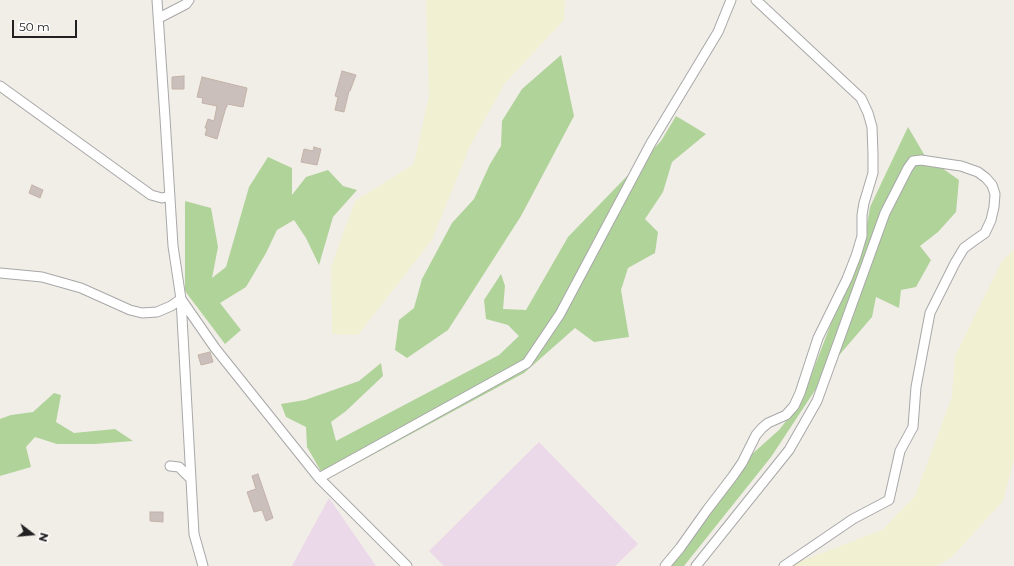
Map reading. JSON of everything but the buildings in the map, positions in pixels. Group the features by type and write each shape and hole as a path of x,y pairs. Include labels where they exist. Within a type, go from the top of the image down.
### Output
{"street":[{"path":"157,0 173,246 181,299 194,534 203,566"},
{"path":"159,18 186,4 189,0"},
{"path":"319,478 527,363 560,314 651,142 718,32 731,0"},
{"path":"665,566 680,548 739,467 756,435 768,423 786,415 794,406 800,393 818,338 847,279 856,256 862,236 862,215 864,203 873,173 872,127 868,112 861,98 756,0"},
{"path":"0,86 151,195 162,198 170,196"},
{"path":"696,566 789,450 817,401 886,213 908,168 913,161 921,160 961,166 978,172 992,185 995,194 991,220 985,233 964,248 930,313 916,387 913,427 900,451 889,500 853,519 784,566"},
{"path":"0,273 42,277 80,288 130,310 142,313 157,312 171,306 181,299"},
{"path":"181,299 215,348 319,478 407,566"},
{"path":"170,466 179,467 191,479"}],"shaded area":[{"path":"539,442 638,544 615,566 444,566 429,551"},
{"path":"329,498 376,566 292,566"}],"green space":[{"path":"426,0 565,0 564,20 505,83 470,146 432,240 358,335 332,334 331,267 355,201 414,164 429,96"},
{"path":"561,55 574,116 521,216 448,330 407,358 395,350 399,320 414,308 422,279 452,223 474,199 490,164 501,146 502,121 522,89"},
{"path":"676,116 706,134 672,162 663,192 645,219 658,232 655,253 628,268 621,290 629,337 594,342 575,328 524,373 326,480 307,447 306,427 286,417 281,404 305,400 359,381 381,363 383,376 346,411 331,422 336,441 499,355 519,336 508,325 486,319 484,300 501,274 505,286 503,309 526,310 568,237 661,141"},
{"path":"908,127 925,156 959,180 956,212 938,232 920,246 931,260 916,287 901,290 899,308 876,297 872,317 835,360 771,457 684,566 670,566 683,552 751,455 779,430 794,411 804,394 832,321 863,249 870,207"},
{"path":"268,157 292,168 292,195 306,177 328,170 343,186 357,190 333,217 319,265 306,238 294,220 277,230 266,253 246,287 220,303 241,330 225,344 185,291 185,201 211,208 218,247 212,278 226,267 249,187"},
{"path":"1014,249 1014,459 1003,501 952,557 937,566 788,566 882,530 915,496 952,397 955,356 1002,261"},
{"path":"54,393 61,395 56,422 74,433 115,429 133,441 95,444 57,444 35,437 26,447 31,467 0,476 0,419 11,415 33,412"}]}
